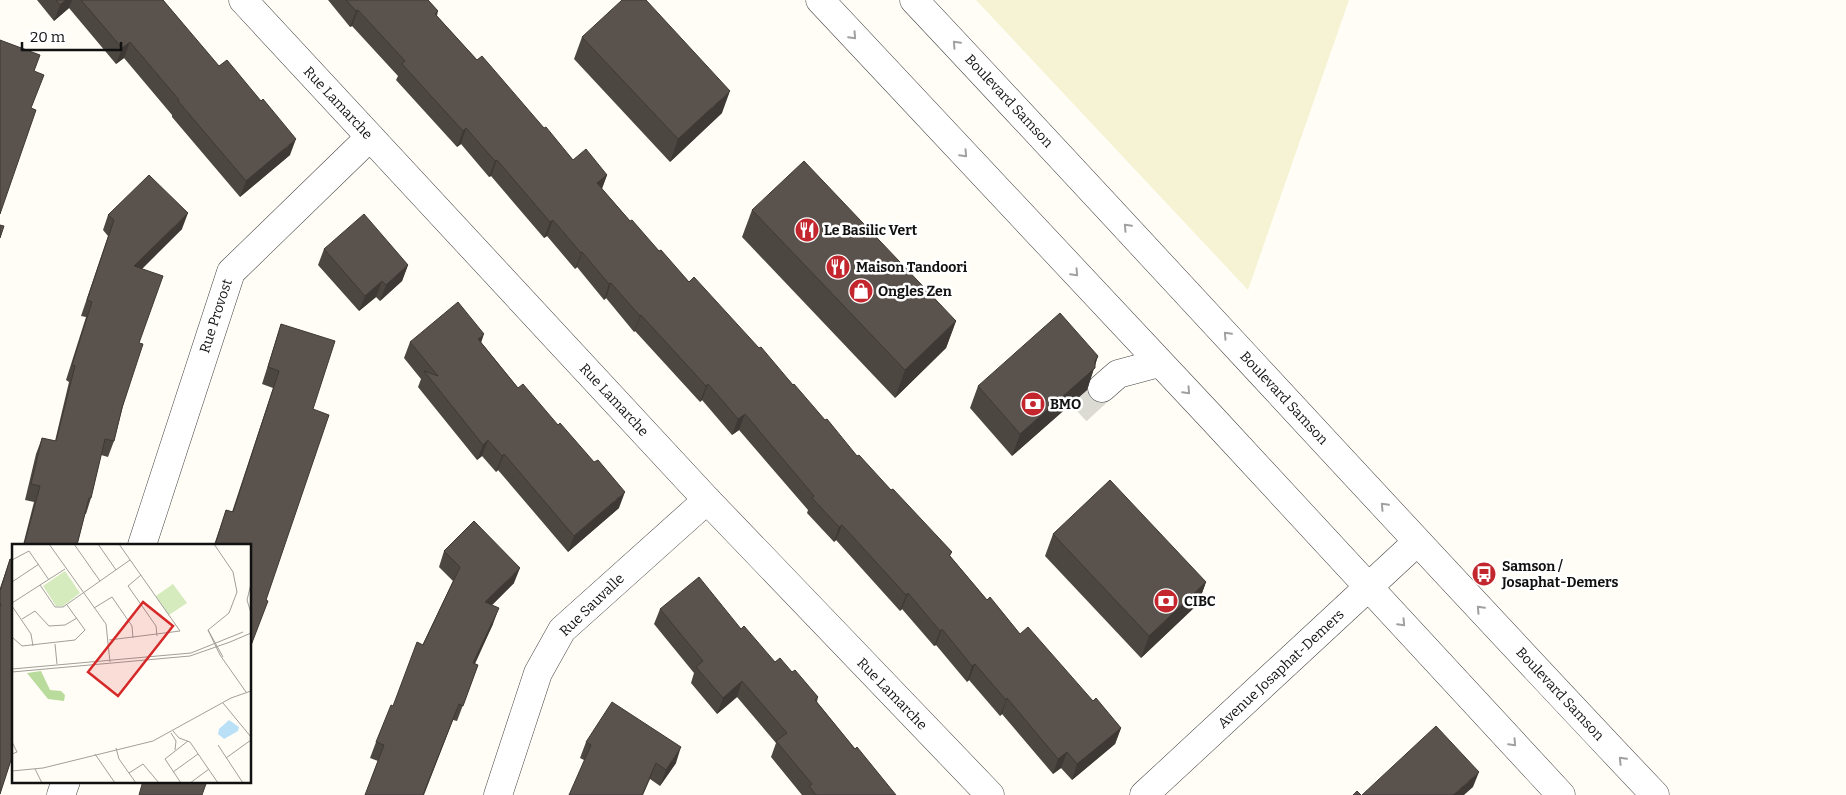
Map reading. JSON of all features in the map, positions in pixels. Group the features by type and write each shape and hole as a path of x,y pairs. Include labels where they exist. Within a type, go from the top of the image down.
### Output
{"street":[{"name":"Rue Lamarche","path":"243,0 706,500 990,795"},
{"path":"820,0 1561,795"},
{"name":"Boulevard Samson","path":"914,0 1141,242 1417,542 1655,795"},
{"name":"Rue Provost","path":"142,544 231,272 370,137"},
{"path":"1102,388 1118,374 1160,363"},
{"name":"Rue Sauvalle","path":"498,795 538,672 562,630 706,500"},
{"name":"Avenue Josaphat-Demers","path":"1144,795 1417,542"},
{"path":"62,795 66,782"}],"shaded area":[{"path":"976,0 1349,0 1248,290"}],"building":[{"path":"56,0 66,0 60,5"},
{"path":"81,0 163,0 219,66 227,60 296,139 246,181 130,42 122,48"},
{"path":"346,0 428,0 438,11 435,14 477,60 482,56 573,160 586,149 607,175 597,183 630,221 632,220 689,282 694,277 759,348 761,347 825,420 827,419 857,456 859,455 891,490 893,489 952,552 949,555 987,600 990,597 1020,634 1028,627 1093,701 1096,698 1121,728 1077,764 1067,752 1058,759 1007,698 1006,700 975,664 972,666 942,629 940,631 908,593 906,595 842,525 839,527 812,498 814,496 745,414 738,419 708,384 706,386 611,283 609,284 553,220 550,222 497,160 495,161 466,128 463,131 402,64 405,61 358,10 356,11"},
{"path":"622,0 646,0 730,91 678,139 582,37"},
{"path":"0,40 40,55 34,71 44,75 31,108 36,110 0,214"},
{"path":"804,161 956,321 905,370 752,210"},
{"path":"149,175 188,213 134,266 163,276 139,343 143,344 122,408 114,441 105,439 91,498 89,498 77,544 24,544 40,486 31,484 42,438 56,441 75,366 72,365 92,302 87,300 114,220 108,215"},
{"path":"364,214 408,265 386,285 382,281 365,296 324,249"},
{"path":"0,225 4,226 0,238"},
{"path":"458,302 484,334 478,339 518,388 523,384 558,425 560,423 594,462 598,460 625,492 574,536 504,454 502,456 488,440 483,445 424,371 438,376 410,342"},
{"path":"1060,313 1098,356 1095,361 1095,368 1020,434 978,386"},
{"path":"281,324 335,341 313,409 329,415 266,600 268,601 251,645 251,544 215,544 226,510 233,512 279,371 268,367"},
{"path":"1110,480 1206,582 1149,636 1053,534"},
{"path":"474,521 520,568 485,602 499,608 473,663 478,665 463,706 459,704 423,795 365,795 384,745 376,742 391,705 393,706 417,642 423,645 460,567 444,551"},
{"path":"10,559 12,560 12,757 0,794 1,604 0,591"},
{"path":"699,577 741,629 744,626 775,662 780,658 792,672 795,670 818,697 815,700 896,795 816,795 809,786 812,784 776,741 787,733 742,681 723,698 696,667 703,661 660,609"},
{"path":"612,702 681,747 666,770 656,763 642,795 569,795 591,745 586,742"},
{"path":"1436,726 1479,772 1453,795 1362,795"},
{"path":"143,782 207,782 202,795 139,795"},
{"path":"1357,791 1361,795 1353,795"}],"tunnel":[{"path":"1077,411 1102,388"}],"place":[{"name":"Le Basilic Vert","path":"807,230"},
{"name":"Maison Tandoori","path":"838,267"},
{"name":"Ongles Zen","path":"861,291"},
{"name":"BMO","path":"1033,404"},
{"name":"Samson / Josaphat-Demers","path":"1484,574"},
{"name":"CIBC","path":"1166,601"}]}
